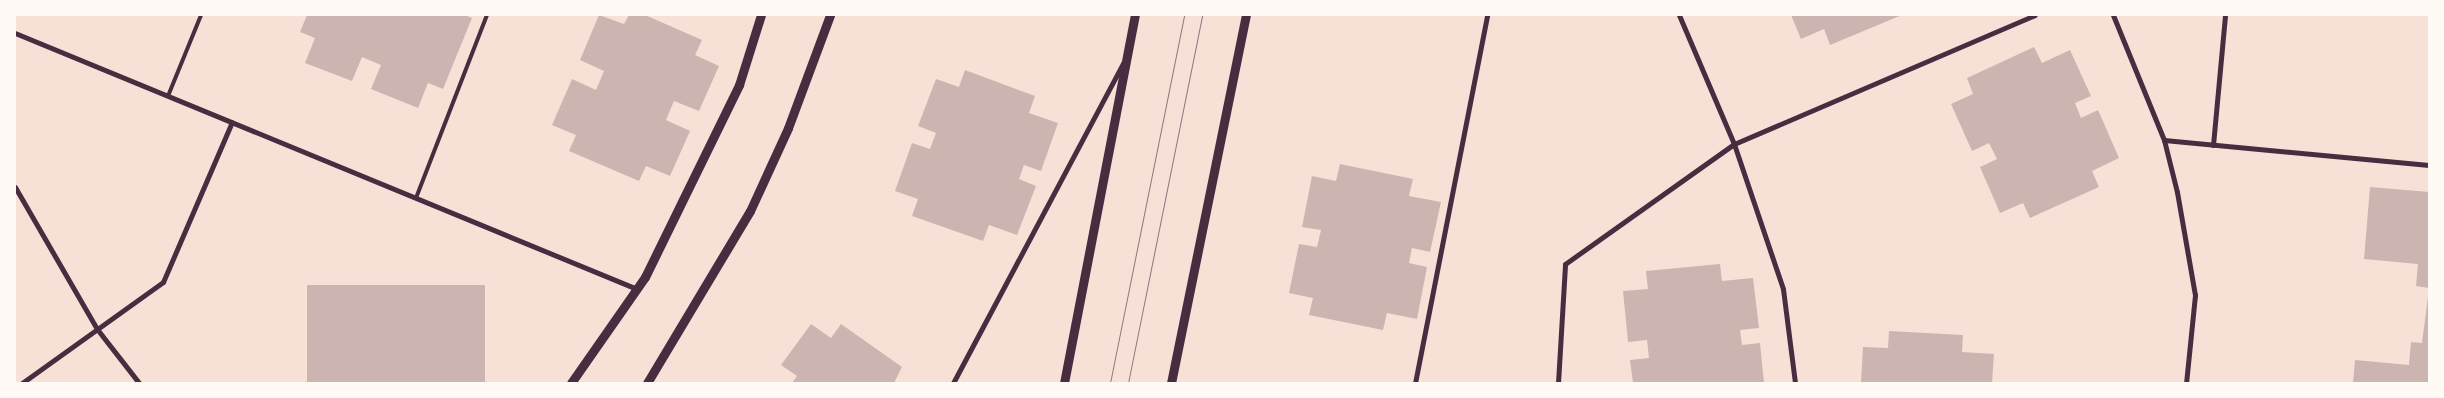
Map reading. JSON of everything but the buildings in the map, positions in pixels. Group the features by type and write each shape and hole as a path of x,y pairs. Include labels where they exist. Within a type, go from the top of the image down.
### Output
{"street":[{"path":"571,383 637,289 739,85 761,15"},
{"path":"647,383 750,211 788,128 830,15"},
{"path":"1064,383 1135,15"},
{"path":"1171,383 1246,15"},
{"path":"1415,383 1487,15"},
{"path":"1679,15 1734,144 1783,290 1795,383"},
{"path":"1558,383 1564,264 1734,144 2035,15"},
{"path":"2113,15 2164,140 2195,296 2186,383"},
{"path":"2213,145 2225,15"},
{"path":"15,33 637,289"},
{"path":"953,383 1127,56"},
{"path":"22,383 163,282 232,122"},
{"path":"2164,140 2429,165"},
{"path":"15,187 96,330 138,383"}],"lane":[{"path":"168,96 201,15"},
{"path":"416,198 487,15"}],"tram line":[{"path":"1110,383 1184,15"},
{"path":"1128,383 1202,15"}]}
